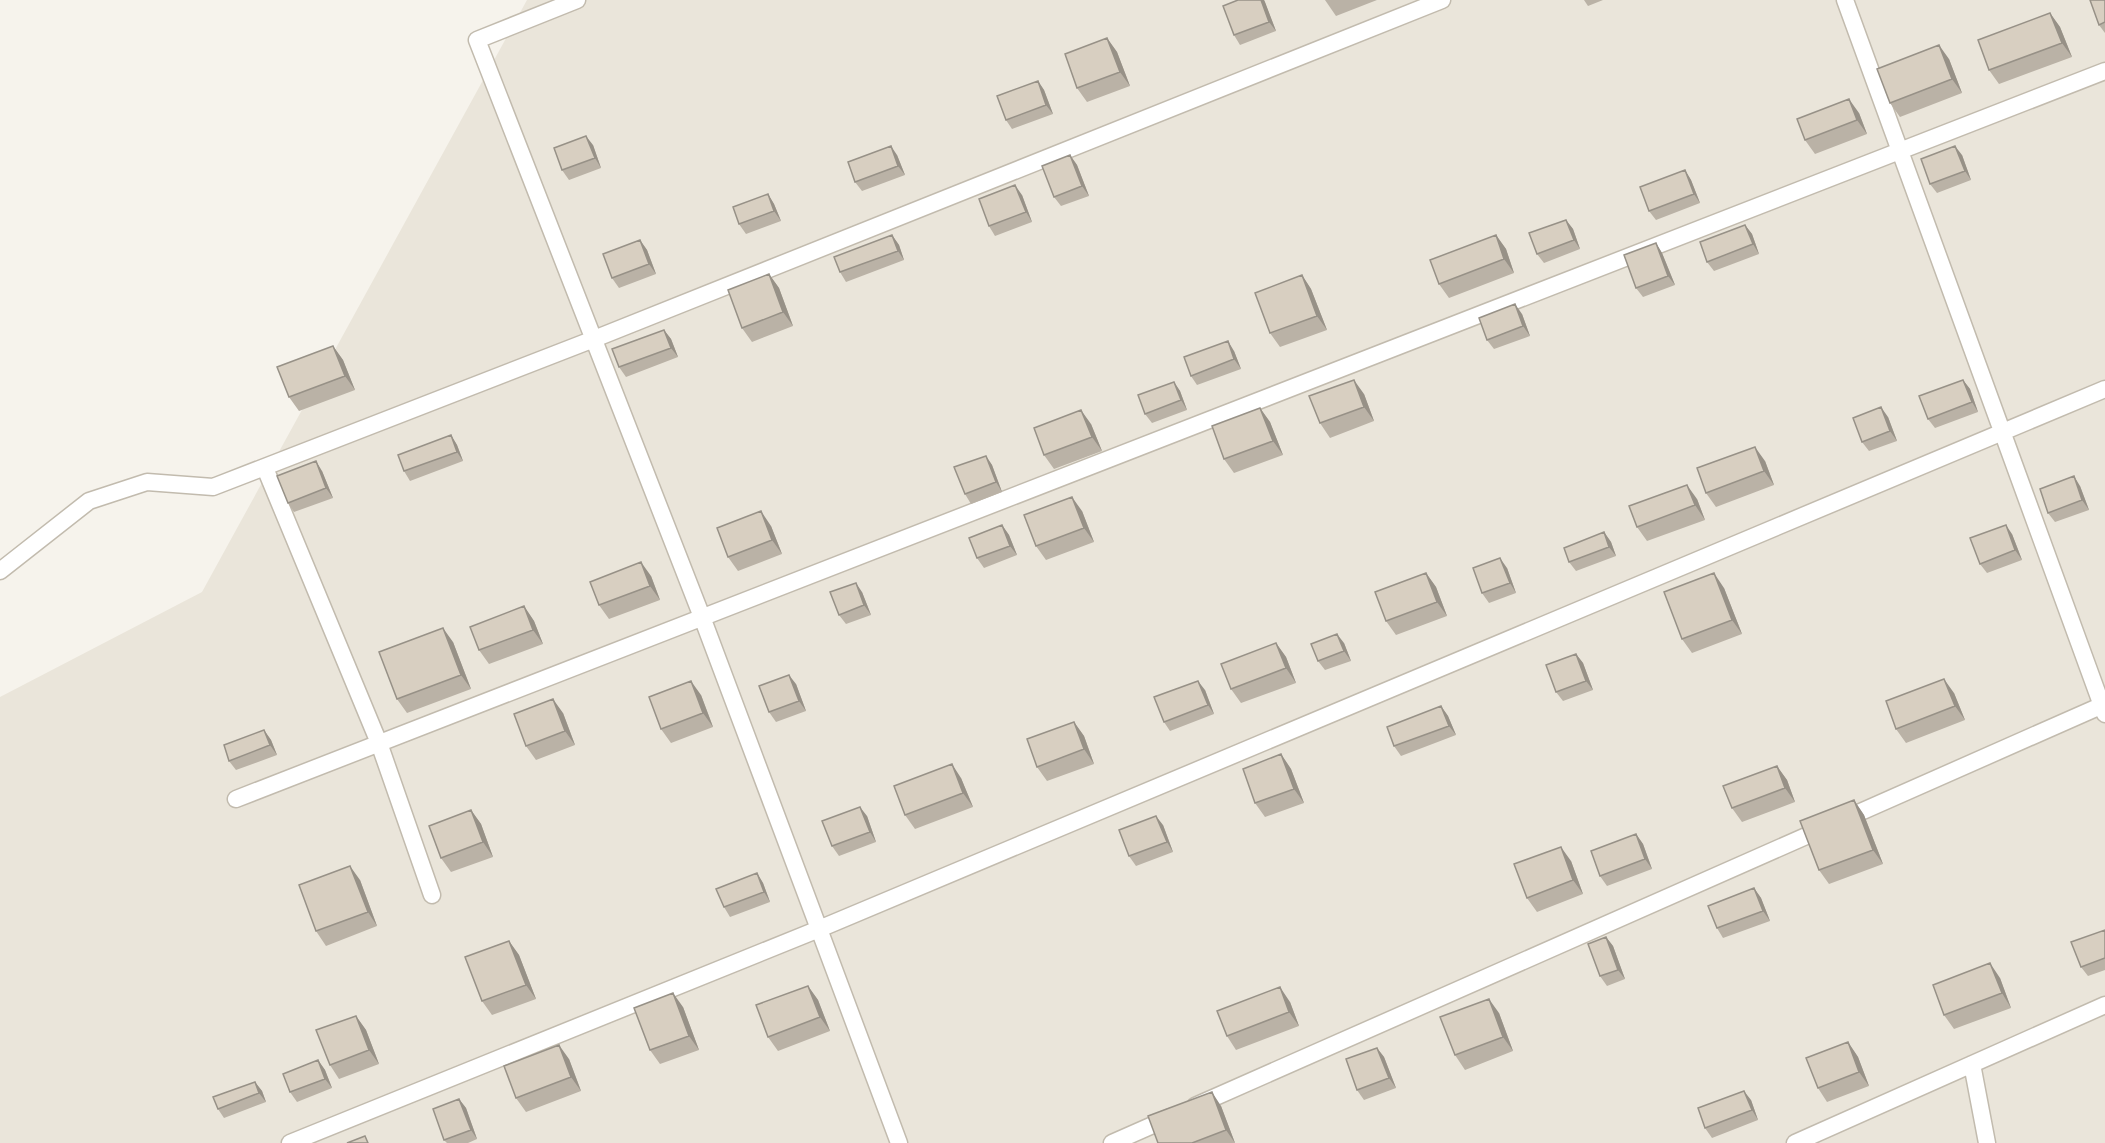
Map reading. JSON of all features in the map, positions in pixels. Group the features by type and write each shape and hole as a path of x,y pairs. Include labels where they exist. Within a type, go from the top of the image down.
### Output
{"street":[{"path":"577,0 477,40 702,617 899,1143"},
{"path":"0,571 89,501 147,482 213,487 266,468 1442,0"},
{"path":"1112,1143 2104,708 1845,0"},
{"path":"236,799 2105,71"},
{"path":"290,1143 819,928 2105,388"},
{"path":"266,468 379,743 432,896"},
{"path":"1795,1143 2105,1005"},
{"path":"1972,1064 1987,1143"}],"shaded area":[{"path":"527,0 2105,0 2105,1143 0,1143 0,697 202,592"}],"building":[{"path":"1238,0 1261,0 1269,22 1234,35 1223,6"},
{"path":"2090,0 2105,0 2105,22 2099,25"},
{"path":"2050,13 2062,43 1989,70 1978,40"},
{"path":"1107,38 1120,72 1077,88 1065,54"},
{"path":"1939,45 1952,79 1890,103 1877,69"},
{"path":"1038,81 1046,105 1006,120 997,96"},
{"path":"1849,99 1857,120 1805,140 1797,119"},
{"path":"586,136 595,158 562,170 554,148"},
{"path":"891,146 898,166 855,182 848,162"},
{"path":"1955,146 1965,171 1930,184 1921,159"},
{"path":"1070,155 1082,186 1054,197 1042,166"},
{"path":"1685,170 1694,194 1649,211 1640,187"},
{"path":"1015,185 1026,212 989,226 979,199"},
{"path":"768,194 774,211 739,224 733,207"},
{"path":"1566,220 1574,240 1537,254 1529,233"},
{"path":"1745,225 1753,244 1707,262 1700,242"},
{"path":"892,235 898,251 840,272 834,257"},
{"path":"1496,235 1504,259 1439,284 1430,260"},
{"path":"640,240 649,264 612,278 603,254"},
{"path":"1656,243 1668,276 1636,288 1624,255"},
{"path":"769,274 783,312 742,328 728,290"},
{"path":"1302,275 1317,316 1270,333 1255,293"},
{"path":"1515,304 1523,326 1487,340 1479,318"},
{"path":"664,330 671,348 619,367 612,349"},
{"path":"1228,341 1234,359 1191,376 1184,357"},
{"path":"333,346 345,376 289,397 277,367"},
{"path":"1354,380 1364,407 1320,423 1309,396"},
{"path":"1963,380 1972,402 1928,419 1919,396"},
{"path":"1174,382 1181,400 1145,414 1138,395"},
{"path":"1881,407 1890,431 1862,442 1853,418"},
{"path":"1260,408 1273,441 1224,459 1212,426"},
{"path":"1081,410 1092,437 1044,455 1034,428"},
{"path":"451,435 457,452 404,471 398,455"},
{"path":"1755,447 1764,471 1706,493 1697,468"},
{"path":"986,456 996,482 965,494 954,467"},
{"path":"316,461 326,488 288,503 277,476"},
{"path":"2074,476 2082,500 2048,513 2040,489"},
{"path":"1687,485 1695,505 1637,527 1629,506"},
{"path":"1072,497 1084,528 1036,546 1024,515"},
{"path":"761,511 772,540 728,557 717,528"},
{"path":"1002,525 1010,546 977,558 969,538"},
{"path":"2006,525 2015,550 1980,564 1970,538"},
{"path":"1604,532 1609,547 1569,562 1564,548"},
{"path":"1500,558 1510,583 1482,593 1473,568"},
{"path":"641,562 650,586 599,605 590,582"},
{"path":"1426,573 1437,602 1386,621 1375,592"},
{"path":"1714,573 1732,620 1682,639 1664,592"},
{"path":"856,583 864,605 839,615 830,592"},
{"path":"524,606 533,630 479,650 470,627"},
{"path":"443,628 461,675 397,699 379,652"},
{"path":"1337,634 1344,651 1318,661 1311,644"},
{"path":"1276,643 1286,668 1231,689 1221,664"},
{"path":"1576,654 1586,681 1556,692 1546,665"},
{"path":"789,675 799,701 769,712 759,686"},
{"path":"1944,679 1955,706 1896,729 1886,701"},
{"path":"691,681 703,713 661,729 649,697"},
{"path":"1198,681 1208,705 1164,722 1154,697"},
{"path":"553,699 565,731 526,746 514,714"},
{"path":"1441,706 1449,726 1394,746 1387,727"},
{"path":"1074,722 1084,749 1037,767 1027,739"},
{"path":"264,730 270,745 229,761 224,745"},
{"path":"1281,754 1294,789 1255,803 1243,769"},
{"path":"952,764 963,793 905,815 894,786"},
{"path":"1777,766 1785,788 1732,808 1723,786"},
{"path":"1854,800 1873,850 1819,870 1800,821"},
{"path":"860,807 870,832 832,846 822,821"},
{"path":"471,810 483,842 441,858 429,826"},
{"path":"1156,816 1167,842 1129,856 1119,830"},
{"path":"1636,834 1645,859 1600,876 1591,851"},
{"path":"1561,847 1573,880 1527,898 1514,864"},
{"path":"350,866 368,912 316,931 299,885"},
{"path":"757,873 764,892 724,907 716,889"},
{"path":"1754,888 1763,911 1717,928 1708,906"},
{"path":"2105,930 2105,958 2081,967 2071,942"},
{"path":"1606,937 1618,970 1600,976 1588,944"},
{"path":"509,941 526,985 482,1001 465,957"},
{"path":"1990,963 2002,993 1944,1015 1933,985"},
{"path":"808,986 820,1017 768,1037 756,1005"},
{"path":"1280,987 1289,1012 1227,1036 1217,1011"},
{"path":"673,993 689,1036 650,1050 634,1008"},
{"path":"1489,999 1503,1037 1455,1055 1440,1017"},
{"path":"356,1016 369,1050 330,1065 316,1030"},
{"path":"1848,1042 1859,1072 1818,1088 1806,1058"},
{"path":"559,1045 571,1077 516,1098 504,1066"},
{"path":"1377,1048 1389,1078 1357,1090 1346,1059"},
{"path":"318,1060 325,1079 290,1092 283,1074"},
{"path":"255,1082 259,1093 218,1109 213,1097"},
{"path":"1744,1091 1752,1110 1705,1128 1698,1108"},
{"path":"1212,1092 1226,1130 1192,1143 1158,1143 1148,1116"},
{"path":"459,1099 471,1130 444,1140 433,1109"},
{"path":"365,1136 368,1143 347,1143"}]}
